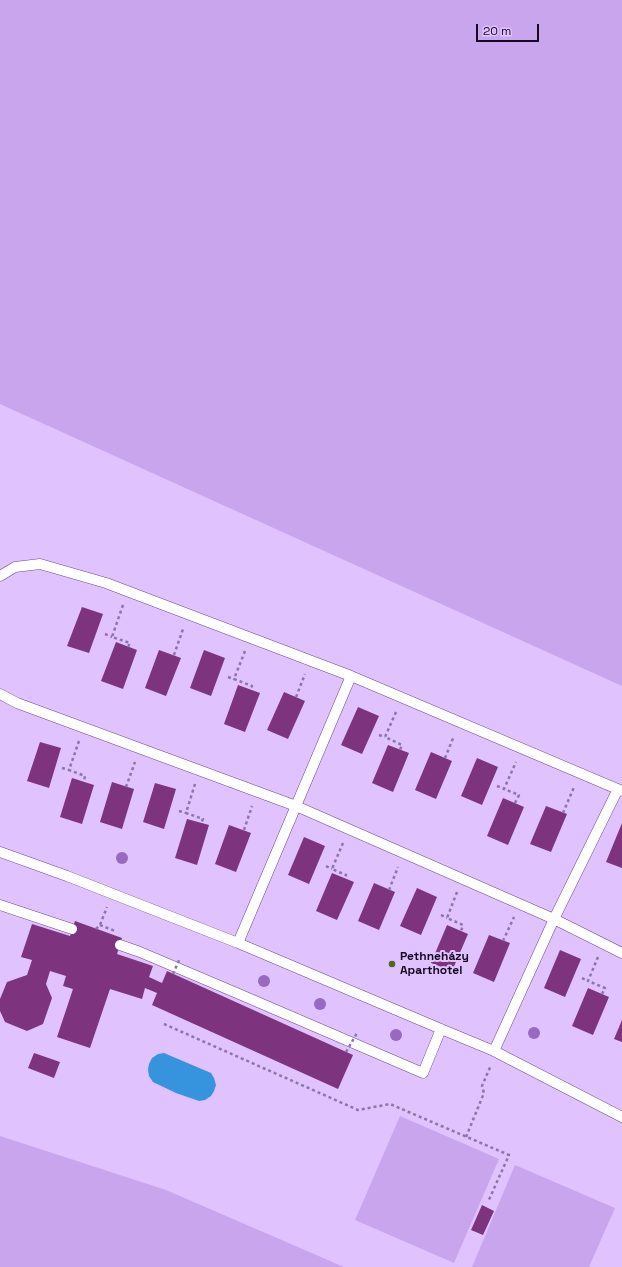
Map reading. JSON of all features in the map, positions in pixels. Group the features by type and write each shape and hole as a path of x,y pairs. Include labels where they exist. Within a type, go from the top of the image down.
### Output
{"lane":[{"path":"0,576 15,567 40,564 106,583 351,676 620,790 554,919 495,1052"},
{"path":"238,943 351,676"},
{"path":"0,694 17,703 296,806 554,919 622,953"},
{"path":"0,852 112,893 238,943 442,1029 495,1052 622,1117"},
{"path":"0,905 72,929"},
{"path":"120,945 140,952 423,1073 442,1029"}],"path":[{"path":"112,636 128,591"},
{"path":"174,655 189,614"},
{"path":"105,634 130,643 128,647"},
{"path":"234,679 251,638"},
{"path":"296,697 310,661"},
{"path":"228,677 252,686 250,689"},
{"path":"385,737 402,698"},
{"path":"445,758 460,722"},
{"path":"69,770 83,727"},
{"path":"379,735 402,745 400,750"},
{"path":"126,787 140,748"},
{"path":"504,789 522,748"},
{"path":"62,768 85,776 84,781"},
{"path":"186,813 200,771"},
{"path":"563,813 580,773"},
{"path":"497,786 519,795 515,804"},
{"path":"244,830 257,792"},
{"path":"179,811 203,818 201,823"},
{"path":"332,869 348,829"},
{"path":"389,890 404,854"},
{"path":"326,866 346,874 344,878"},
{"path":"447,918 462,879"},
{"path":"96,929 100,925 112,893"},
{"path":"503,941 520,904"},
{"path":"442,916 463,925 461,930"},
{"path":"588,981 603,944"},
{"path":"173,974 180,958"},
{"path":"582,978 605,988 602,994"},
{"path":"164,1024 358,1110 390,1104 509,1155 488,1202"},
{"path":"346,1052 357,1033"},
{"path":"466,1137 484,1093 482,1086 495,1052"}],"shaded area":[{"path":"0,0 622,0 622,686 0,404"},
{"path":"400,1116 499,1159 454,1263 355,1220"},
{"path":"0,1136 166,1190 344,1267 0,1267"},
{"path":"515,1165 615,1208 589,1267 472,1267"}],"water":[{"path":"164,1053 211,1073 216,1085 211,1096 205,1100 199,1101 176,1093 153,1082 149,1076 149,1064 152,1058 158,1054"}],"building":[{"path":"82,607 103,614 89,653 67,646"},
{"path":"116,642 137,650 123,689 101,681"},
{"path":"159,650 181,658 166,696 145,688"},
{"path":"204,650 225,658 211,696 190,688"},
{"path":"238,685 260,693 245,732 224,724"},
{"path":"284,692 305,701 288,739 267,730"},
{"path":"358,707 379,716 362,754 341,745"},
{"path":"40,742 61,748 49,788 27,781"},
{"path":"388,745 409,753 393,792 372,783"},
{"path":"431,752 452,761 436,799 415,790"},
{"path":"477,758 498,767 482,805 461,796"},
{"path":"72,778 94,785 82,824 60,817"},
{"path":"112,782 134,789 122,829 100,822"},
{"path":"155,783 176,789 164,829 143,822"},
{"path":"503,798 524,807 508,845 487,836"},
{"path":"546,806 567,814 551,852 530,844"},
{"path":"187,819 209,825 197,865 175,858"},
{"path":"622,823 622,868 606,862"},
{"path":"229,825 251,833 236,872 215,864"},
{"path":"304,837 325,846 309,884 288,875"},
{"path":"332,873 354,882 337,920 316,911"},
{"path":"374,883 395,892 379,930 358,921"},
{"path":"417,888 437,897 421,935 400,926"},
{"path":"75,921 122,938 117,954 153,966 149,977 162,983 167,971 353,1055 338,1089 152,1005 157,993 145,988 142,999 110,989 90,1048 57,1037 73,989 63,986 66,976 50,971 46,984 52,998 43,1024 27,1031 5,1022 0,1011 0,999 7,982 27,975 32,960 21,957 32,924 70,936"},
{"path":"447,925 468,934 452,971 431,963"},
{"path":"489,935 510,943 494,982 473,973"},
{"path":"560,950 581,959 565,997 544,988"},
{"path":"588,988 609,997 593,1035 572,1026"},
{"path":"622,1020 622,1042 614,1039"},
{"path":"34,1053 60,1062 54,1078 28,1068"},
{"path":"482,1205 494,1211 483,1235 471,1230"}],"place":[{"name":"Pethneházy Aparthotel","path":"392,964"}]}
